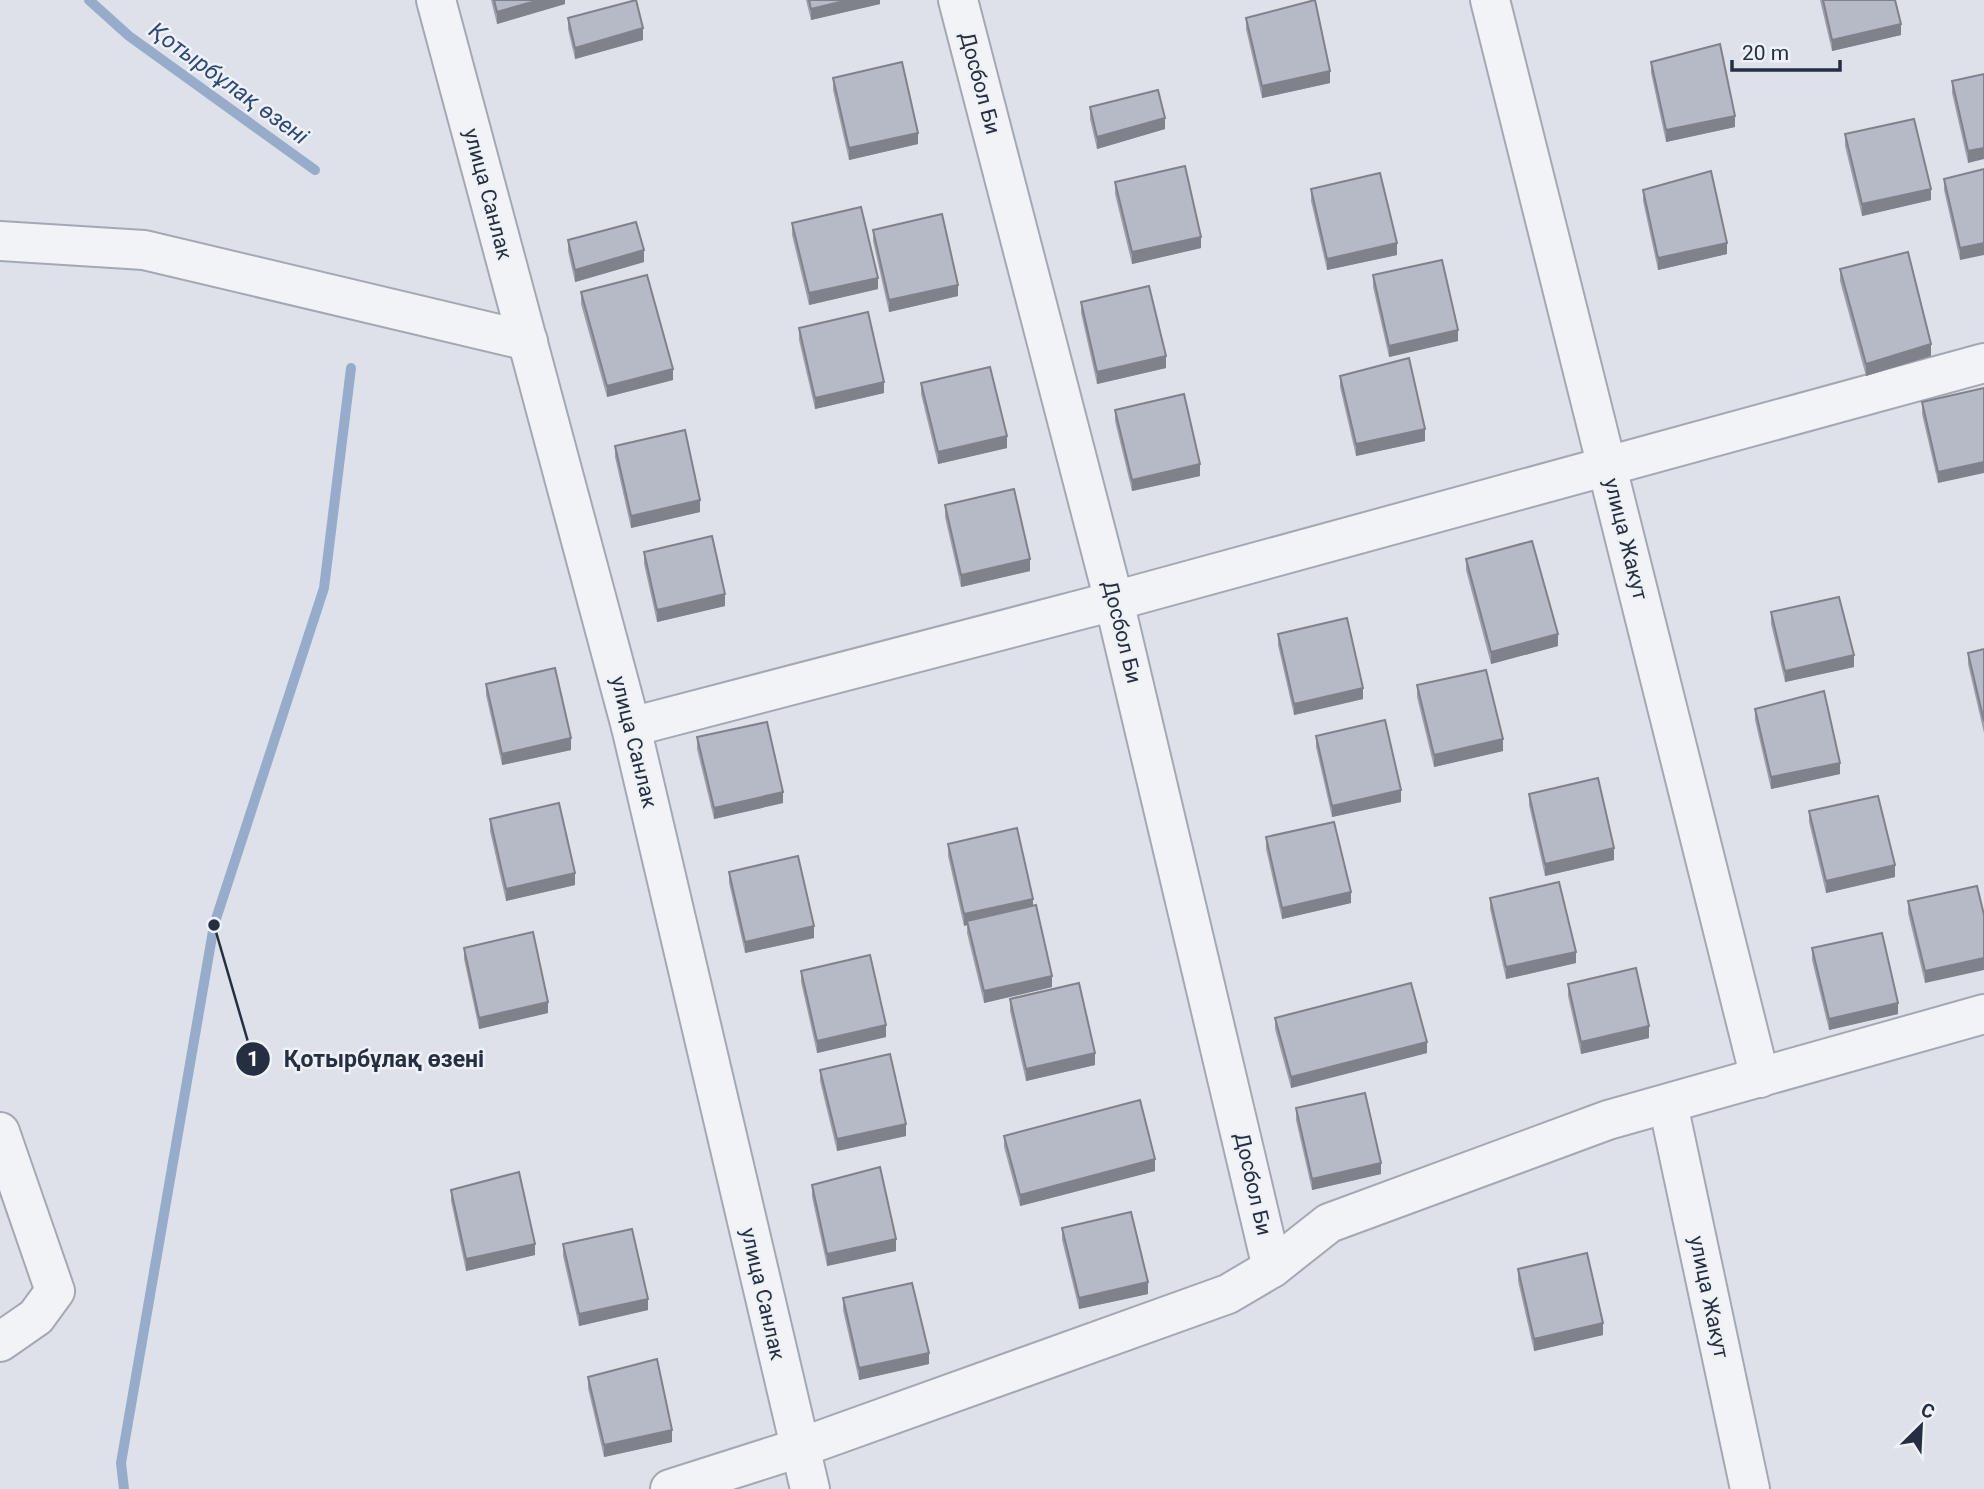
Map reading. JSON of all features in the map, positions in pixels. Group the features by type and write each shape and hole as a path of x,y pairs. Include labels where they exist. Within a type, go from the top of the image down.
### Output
{"street":[{"name":"улица Санлак","path":"436,0 631,727 810,1489"},
{"name":"Досбол Би","path":"958,0 1114,601 1272,1268"},
{"name":"улица Жакут","path":"1490,0 1760,1078"},
{"path":"0,241 144,250 528,341"},
{"path":"631,727 1114,601 1984,363"},
{"path":"670,1489 799,1448 1228,1294 1272,1268 1329,1223 1608,1120 1984,1014"},
{"name":"улица Жакут","path":"1668,1104 1750,1489"},
{"path":"0,1132 55,1291 36,1317 0,1342"}],"building":[{"path":"494,0 539,0 497,12"},
{"path":"636,0 643,28 575,48 568,18"},
{"path":"809,0 848,0 811,9"},
{"path":"1315,0 1330,71 1262,86 1246,18"},
{"path":"1823,0 1895,0 1901,24 1832,40"},
{"path":"1720,44 1735,116 1666,130 1651,62"},
{"path":"902,62 918,133 849,148 833,78"},
{"path":"1984,74 1984,148 1968,151 1952,81"},
{"path":"1158,90 1165,118 1097,137 1090,107"},
{"path":"1914,119 1931,189 1862,204 1845,134"},
{"path":"1185,166 1201,237 1132,252 1115,182"},
{"path":"1984,169 1984,243 1960,248 1944,179"},
{"path":"1711,171 1727,243 1658,258 1643,190"},
{"path":"1380,173 1397,243 1327,259 1311,189"},
{"path":"861,207 878,278 809,293 792,223"},
{"path":"942,214 958,285 889,300 873,230"},
{"path":"636,222 644,250 575,270 568,240"},
{"path":"1908,252 1931,344 1866,364 1840,269"},
{"path":"1442,260 1458,330 1389,346 1373,275"},
{"path":"647,275 673,369 607,386 581,292"},
{"path":"1149,286 1166,356 1097,372 1081,302"},
{"path":"868,312 884,382 815,398 799,328"},
{"path":"1409,358 1425,429 1356,444 1340,376"},
{"path":"990,367 1007,436 938,452 921,383"},
{"path":"1984,388 1984,462 1938,472 1922,402"},
{"path":"1184,394 1200,464 1132,480 1115,410"},
{"path":"685,430 700,500 631,516 615,446"},
{"path":"1014,489 1030,559 961,575 945,505"},
{"path":"712,536 725,594 657,610 644,552"},
{"path":"1532,541 1558,634 1491,652 1466,559"},
{"path":"1839,597 1854,655 1785,671 1771,612"},
{"path":"1347,618 1363,688 1294,704 1278,634"},
{"path":"1984,649 1984,721 1968,653"},
{"path":"555,668 571,738 502,754 486,684"},
{"path":"1486,670 1503,739 1434,755 1417,685"},
{"path":"1824,691 1840,763 1771,777 1755,709"},
{"path":"1385,720 1401,790 1332,806 1316,736"},
{"path":"767,722 783,792 714,808 697,737"},
{"path":"1598,778 1614,848 1545,864 1529,794"},
{"path":"1878,796 1895,865 1826,881 1809,811"},
{"path":"559,803 575,873 506,889 490,819"},
{"path":"1334,822 1351,892 1282,908 1266,837"},
{"path":"1017,828 1033,899 964,914 948,844"},
{"path":"798,856 814,926 745,942 729,872"},
{"path":"1559,882 1576,952 1506,967 1490,898"},
{"path":"1977,886 1984,915 1984,958 1925,971 1908,901"},
{"path":"1036,905 1052,976 984,991 967,921"},
{"path":"533,932 548,1002 479,1018 464,948"},
{"path":"1882,933 1898,1003 1829,1019 1812,948"},
{"path":"870,955 886,1025 817,1041 801,971"},
{"path":"1636,968 1649,1026 1581,1042 1568,984"},
{"path":"1079,983 1095,1053 1026,1069 1010,999"},
{"path":"1411,983 1427,1042 1291,1077 1275,1018"},
{"path":"890,1054 906,1124 837,1139 820,1070"},
{"path":"1365,1093 1381,1163 1312,1179 1296,1108"},
{"path":"1140,1100 1155,1159 1020,1195 1004,1136"},
{"path":"880,1167 896,1239 827,1254 812,1185"},
{"path":"519,1172 535,1244 466,1259 451,1190"},
{"path":"1131,1212 1148,1282 1079,1298 1062,1228"},
{"path":"632,1229 648,1299 579,1314 563,1244"},
{"path":"1587,1253 1603,1323 1534,1339 1518,1269"},
{"path":"912,1283 929,1353 859,1368 843,1298"},
{"path":"657,1359 672,1430 604,1445 588,1377"}],"waterway":[{"name":"Қотырбұлақ өзені","path":"89,0 129,36 315,170"},
{"name":"Қотырбұлақ өзені","path":"124,1489 121,1463 214,925 324,588 351,368"}],"place":[{"name":"Қотырбұлақ өзені","path":"214,925"}]}
